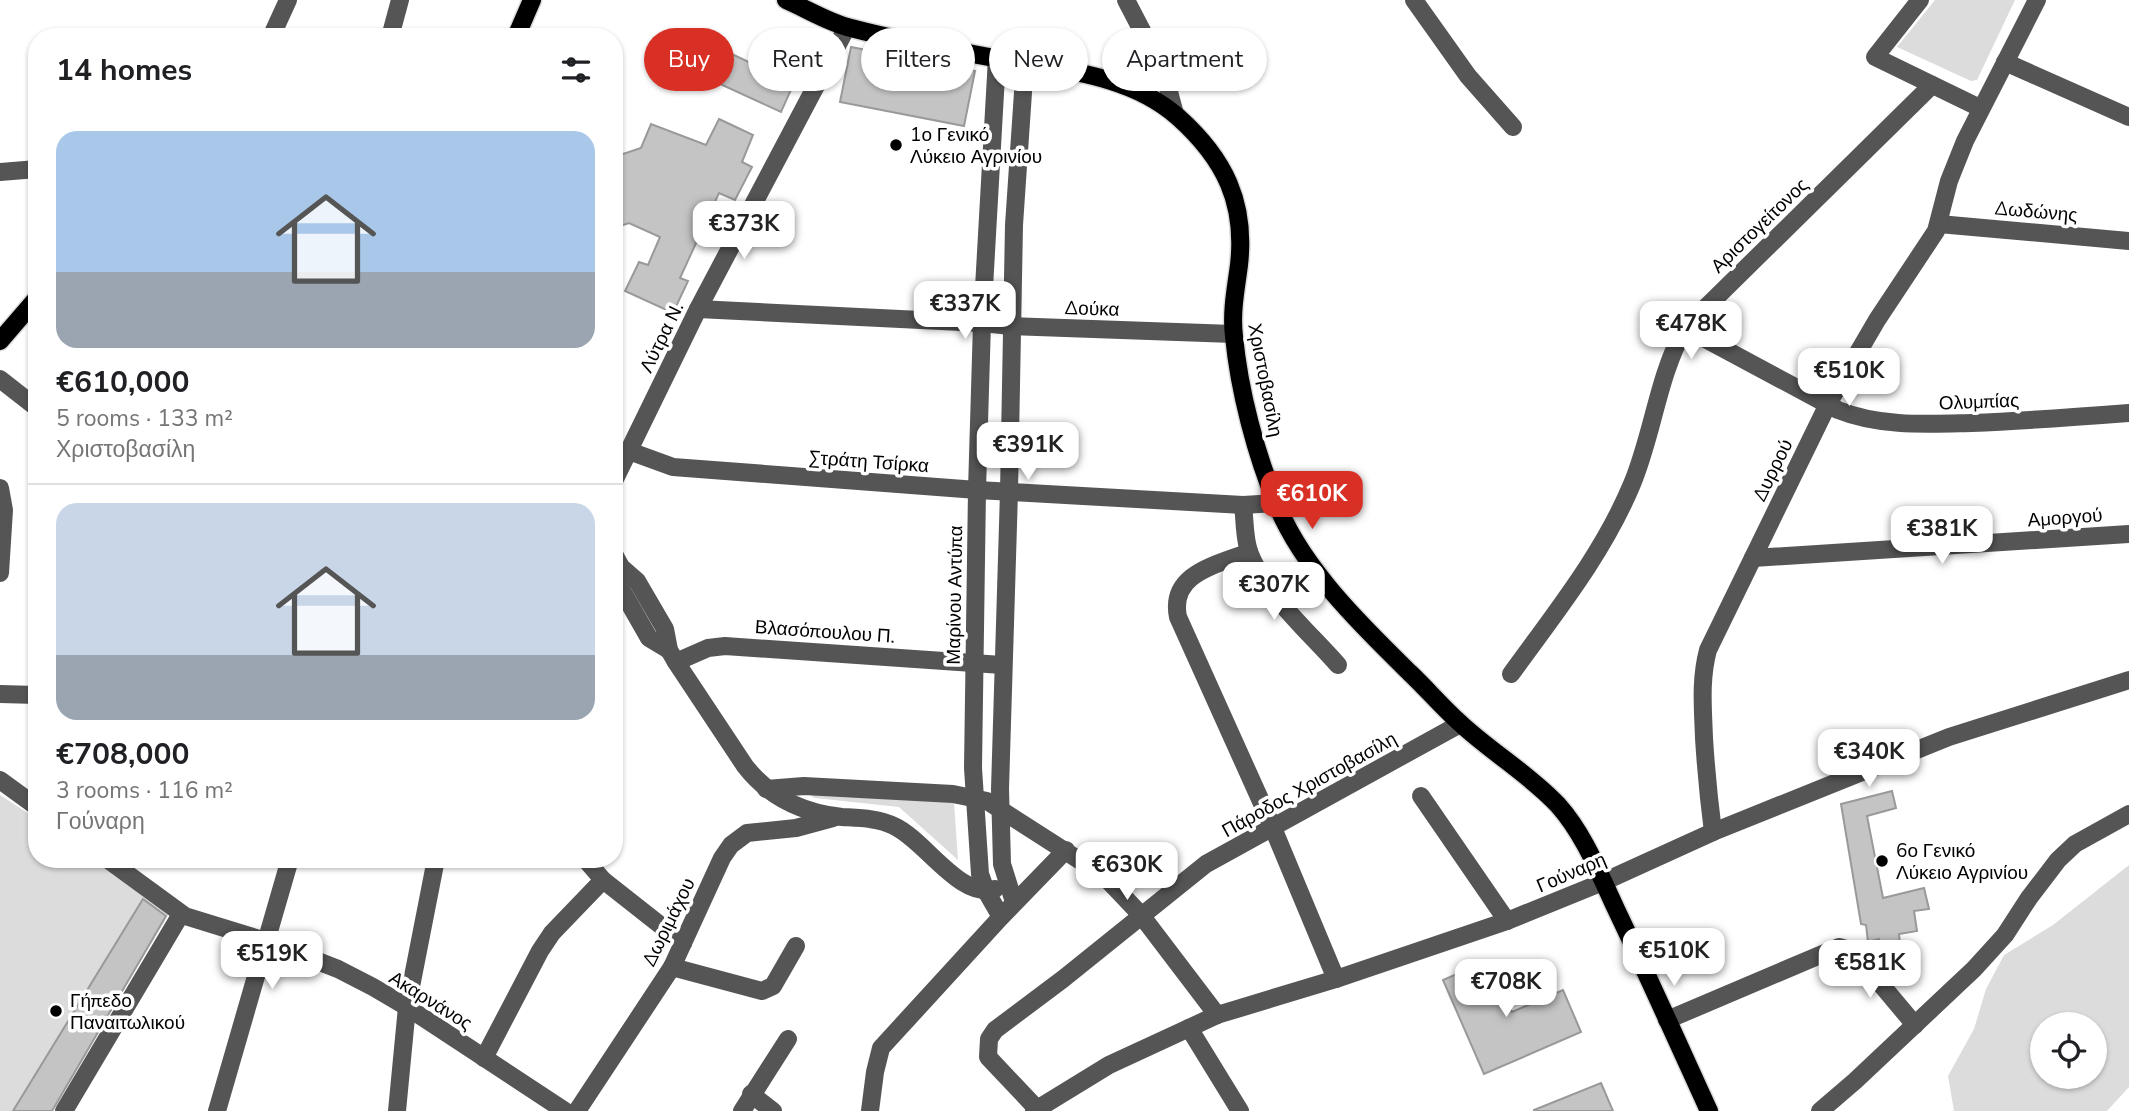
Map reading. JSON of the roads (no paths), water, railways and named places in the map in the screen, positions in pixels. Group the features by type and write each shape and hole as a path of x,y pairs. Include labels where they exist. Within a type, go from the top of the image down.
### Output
{"main road":[{"path":"520,28 533,0"},
{"path":"786,0 847,27 989,56"},
{"path":"1088,76 1110,80 1153,99 1175,114"},
{"name":"Χριστοβασίλη","path":"1175,114 1193,131 1221,167 1239,211 1241,236 1233,334 1248,412 1276,503 1301,549 1366,631 1460,724 1556,803 1577,831 1709,1111"},
{"path":"0,341 28,308"}],"street":[{"path":"276,28 288,0"},
{"path":"392,28 400,0"},
{"name":"Χριστοβασίλη","path":"1126,0 1164,73 1175,114"},
{"path":"1415,0 1468,76 1513,127"},
{"path":"1920,0 1875,57 1980,108"},
{"name":"Δυρρού","path":"1713,832 1702,693 1703,669 1708,650 1828,404 1877,320 1939,224 1951,175 1980,108 2037,0"},
{"name":"Λύτρα Ν.","path":"623,463 698,309 847,27"},
{"path":"2005,62 2129,117"},
{"name":"Αριστογείτονος","path":"1511,674 1579,579 1613,525 1638,467 1669,365 1685,328 1932,85"},
{"name":"Μαρίνου Αντύπα","path":"995,91 982,323 974,662 975,797 979,867 986,891 1000,917"},
{"path":"1012,894 1002,864 1000,807 1014,203 1023,91"},
{"path":"0,172 28,170"},
{"path":"989,200 1014,203"},
{"name":"Δωδώνης","path":"1939,224 2129,241"},
{"name":"Δούκα","path":"698,309 1011,326 1233,334"},
{"name":"Ολυμπίας","path":"1685,328 1828,404 1863,418 1920,423 2011,421 2129,413"},
{"path":"0,379 28,401"},
{"name":"Στράτη Τσίρκα","path":"629,451 673,467 1009,492 1243,505 1276,503"},
{"path":"0,488 4,510 0,573"},
{"path":"1243,505 1249,552 1275,593 1338,664"},
{"name":"Αμοργού","path":"1753,558 2129,534"},
{"path":"1249,552 1197,574 1184,583 1175,604 1183,629 1273,828 1335,979"},
{"path":"623,567 638,581 665,629 673,656 745,766 766,789 802,808 893,825 973,889 1012,894"},
{"name":"Βλασόπουλου Π.","path":"673,656 725,646 1002,665"},
{"name":"Γούναρη","path":"1037,1110 1109,1065 1217,1015 1335,979 1507,921 1603,882 1713,832 1949,737 2129,680"},
{"path":"0,694 28,695"},
{"name":"Πάροδος Χριστοβασίλη","path":"1037,1110 988,1057 989,1039 995,1030 1206,864 1460,724"},
{"path":"0,780 28,800"},
{"path":"766,789 804,786 975,797 1000,807 1104,876 1141,915 1217,1015"},
{"path":"1421,796 1507,921"},
{"path":"1820,1111 1974,970 2005,935 2057,860 2075,844 2129,814"},
{"name":"Δωριμάχου","path":"577,1111 672,967 722,858 740,836 806,826 839,816"},
{"path":"870,1111 881,1048 1000,917 1012,894 1066,850"},
{"name":"Ακαρνάνος","path":"119,868 181,914 267,941 338,968 407,1007 565,1111"},
{"path":"217,1111 287,868"},
{"path":"397,1111 407,1007 434,868"},
{"path":"593,868 603,880 683,943"},
{"path":"484,1058 552,933 603,880"},
{"path":"64,1111 181,914"},
{"path":"672,967 762,991 773,986 796,946"},
{"path":"1667,1020 1839,947 1853,951 1915,1024"},
{"path":"1189,1028 1240,1111"},
{"path":"742,1111 788,1039"},
{"path":"751,1094 773,1111"}],"place":[{"name":"1ο Γενικό Λύκειο Αγρινίου","path":"896,145"},
{"name":"6ο Γενικό Λύκειο Αγρινίου","path":"1882,861"},
{"name":"Γήπεδο Παναιτωλικού","path":"56,1011"}]}
